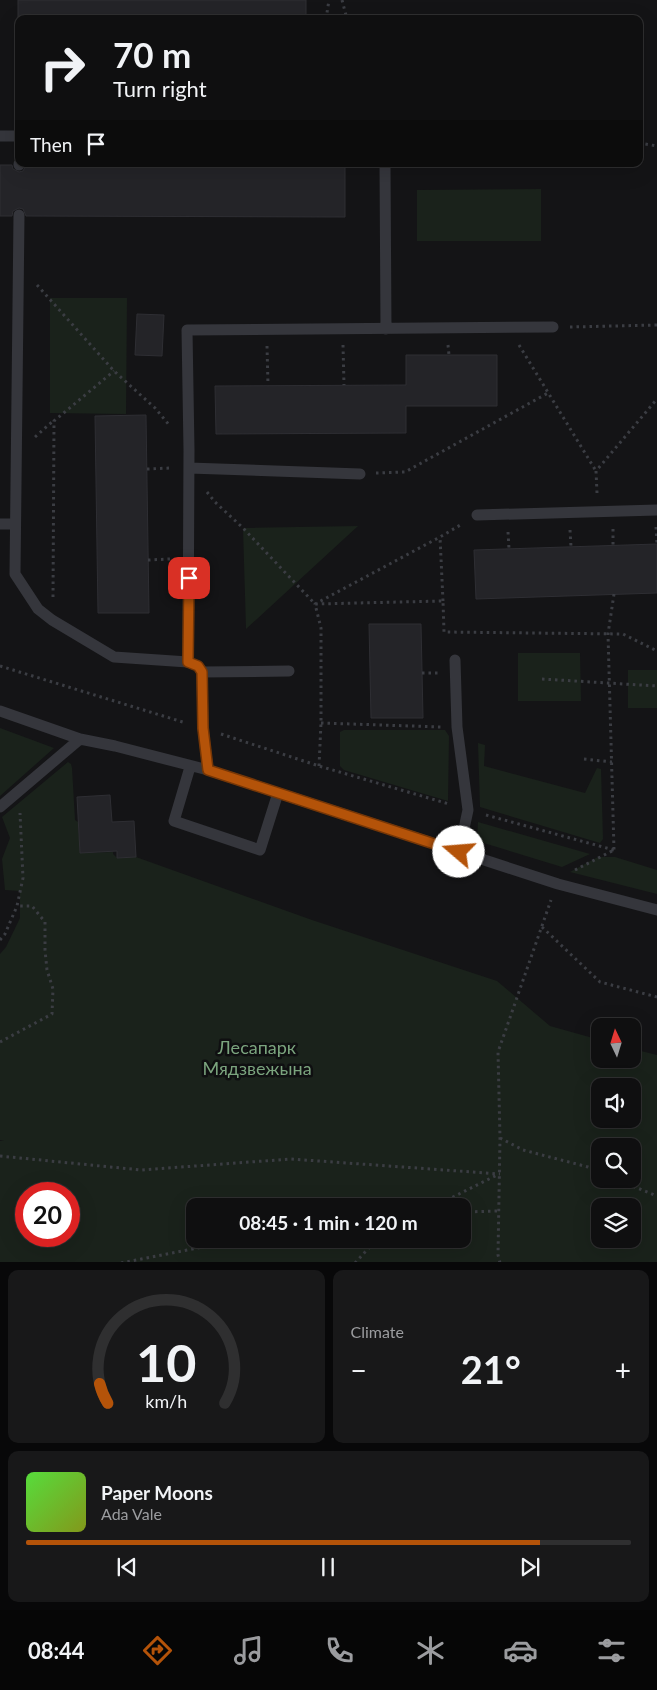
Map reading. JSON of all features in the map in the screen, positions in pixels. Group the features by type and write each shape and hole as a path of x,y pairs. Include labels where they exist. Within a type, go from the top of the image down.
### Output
{"lane":[{"path":"0,136 15,136"},
{"path":"385,167 386,329"},
{"path":"19,216 15,574 38,609 52,620 114,657 188,662 198,666 202,672 203,728 208,770"},
{"path":"188,662 189,450 187,330 553,327"},
{"path":"189,468 360,474"},
{"path":"477,515 657,510"},
{"path":"0,524 15,524"},
{"path":"455,660 457,727 468,810 459,852"},
{"path":"202,672 289,671"},
{"path":"0,711 80,739 208,770 558,884 657,910"},
{"path":"0,807 80,739"},
{"path":"190,767 174,820 260,850 278,793"}],"path":[{"path":"327,15 329,0"},
{"path":"342,0 346,15"},
{"path":"643,144 657,146"},
{"path":"36,284 114,371 155,408 189,450"},
{"path":"553,327 657,325"},
{"path":"509,328 596,471 598,511"},
{"path":"342,329 344,385"},
{"path":"267,330 268,385"},
{"path":"52,620 54,421 114,371"},
{"path":"360,474 405,472 548,393"},
{"path":"596,471 657,399"},
{"path":"147,469 189,468 215,502 243,528 315,604 321,628 319,766"},
{"path":"315,604 477,515"},
{"path":"440,537 444,632 623,634 657,651"},
{"path":"614,594 608,634 614,850"},
{"path":"315,604 443,601"},
{"path":"0,666 203,728 319,766 468,810 614,850"},
{"path":"542,679 657,686"},
{"path":"321,723 457,727"},
{"path":"584,759 612,762"},
{"path":"0,940 5,934 17,906 23,878 19,804"},
{"path":"570,872 614,850"},
{"path":"500,1262 498,1255 500,1138 498,1052 552,899"},
{"path":"0,1042 52,1014 54,989 46,964 45,922 32,906 17,906"},
{"path":"542,927 600,982 657,997"},
{"path":"500,1138 523,1150 591,1168"},
{"path":"0,1156 141,1170 291,1159 500,1174"},
{"path":"450,1198 500,1174"},
{"path":"637,1188 657,1196"},
{"path":"471,1212 498,1211"},
{"path":"120,1262 138,1261 201,1248"},
{"path":"355,1262 368,1248"}],"green space":[{"path":"541,189 541,241 417,241 417,190"},
{"path":"50,298 127,298 126,414 50,413"},
{"path":"358,526 246,629 243,528"},
{"path":"518,653 580,653 581,701 518,701"},
{"path":"628,670 657,670 657,708 628,708"},
{"path":"0,728 54,748 0,796"},
{"path":"344,730 445,730 449,736 448,801 344,770 340,766 340,732"},
{"path":"478,743 485,745 484,766 585,793 597,768 601,769 603,839 600,843 480,807"},
{"name":"Лесапарк Мядзвежына","path":"68,762 72,768 75,820 78,822 80,853 113,852 117,858 136,857 312,920 497,981 550,1026 591,1037 591,1068 641,1068 641,1051 657,1055 657,1262 0,1262 0,1141 4,1140 0,1140 0,954 6,947 20,918 20,891 5,890 2,859 10,838 2,817"},
{"path":"478,822 590,854 562,867 477,841"},
{"path":"598,857 615,857 657,870 657,894 570,872"}],"building":[{"path":"18,0 306,0 306,15 18,15"},
{"path":"0,165 12,165 13,169 19,172 23,171 25,167 345,167 345,217 26,216 23,209 19,208 13,211 12,216 0,216"},
{"path":"137,314 164,315 162,356 135,355"},
{"path":"406,355 497,355 497,406 406,406 406,433 216,434 215,386 406,385"},
{"path":"146,415 149,613 98,613 95,416"},
{"path":"657,544 657,593 476,599 474,550"},
{"path":"369,624 421,624 423,718 371,718"},
{"path":"110,795 112,822 134,821 136,857 117,858 117,851 80,853 77,797"}],"route":[{"path":"189,578 188,662 198,666 202,672 203,728 208,770 459,852"}]}
